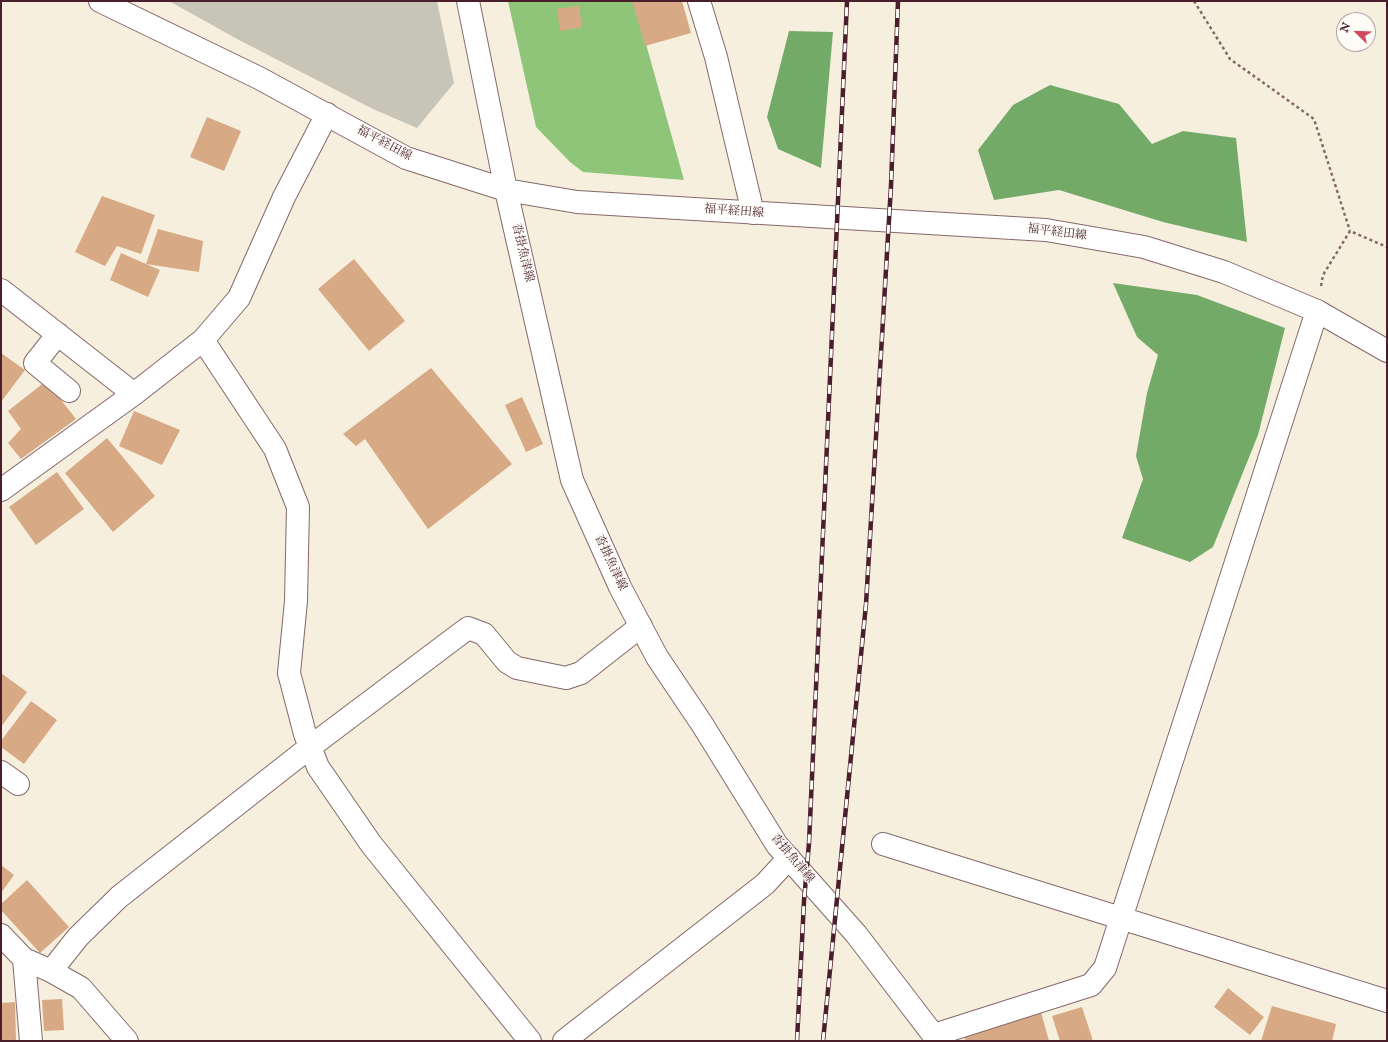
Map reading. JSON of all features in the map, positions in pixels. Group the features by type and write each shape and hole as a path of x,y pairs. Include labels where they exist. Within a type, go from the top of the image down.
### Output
{"street":[{"name":"福平経田線","path":"100,1 186,41 327,114 406,158 506,190 577,202 1046,230 1144,247 1224,272 1317,311 1387,351"},
{"name":"沓掛魚津線","path":"468,1 506,190 572,480 620,587 657,657 702,724 777,845 856,934 936,1038"},
{"path":"699,1 716,57 753,213"},
{"path":"1,490 134,394 203,340 239,298 284,197 327,114"},
{"path":"1,290 134,394"},
{"path":"936,1038 1091,985 1105,968 1120,917 1317,311"},
{"path":"58,334 35,363 69,391"},
{"path":"203,340 275,449 298,507 296,601 289,674 310,747 318,767 371,844 530,1041"},
{"path":"51,971 78,937 119,897 310,747 468,628 484,634 507,662 517,668 566,678 581,673 640,626"},
{"path":"883,844 1387,1001"},
{"path":"564,1041 765,884 789,858"},
{"path":"1,935 24,959 51,971 81,988 127,1041"},
{"path":"24,959 31,1041"}],"path":[{"path":"1194,1 1230,59 1314,119 1350,231 1387,247"},
{"path":"1317,311 1323,275 1350,231"}],"shaded area":[{"path":"169,1 437,1 454,83 417,128 373,109 239,40"}],"green space":[{"path":"508,1 634,1 684,180 583,172 570,162 536,127"},
{"path":"789,31 833,32 821,168 778,149 767,117"},
{"path":"1050,85 1119,104 1152,144 1183,131 1236,138 1247,242 1163,222 1059,190 994,200 978,150 1013,105"},
{"path":"1113,283 1197,295 1285,328 1258,435 1213,547 1190,562 1122,538 1143,479 1136,456 1147,393 1158,355 1137,337"}],"building":[{"path":"632,1 682,1 691,33 645,46"},
{"path":"579,6 582,27 560,31 557,9"},
{"path":"207,117 241,131 224,171 190,157"},
{"path":"102,196 155,215 141,254 117,246 105,266 75,252"},
{"path":"158,229 203,241 199,272 146,264"},
{"path":"121,253 160,270 148,297 110,280"},
{"path":"354,259 405,321 369,351 318,289"},
{"path":"1,353 25,370 1,402"},
{"path":"431,368 512,464 428,529 365,439 356,446 343,434"},
{"path":"46,381 76,419 21,459 8,443 21,429 8,411"},
{"path":"522,397 543,444 526,452 505,405"},
{"path":"134,411 180,430 162,465 119,446"},
{"path":"107,438 155,496 113,532 65,473"},
{"path":"57,472 84,509 36,545 9,507"},
{"path":"1,673 27,692 1,727"},
{"path":"31,701 57,720 24,764 1,747 1,741"},
{"path":"1,865 14,875 1,893"},
{"path":"27,880 69,927 40,953 1,910 1,904"},
{"path":"1228,988 1264,1017 1250,1035 1214,1007"},
{"path":"62,999 64,1030 44,1031 42,1000"},
{"path":"15,1002 16,1040 1,1041 1,1003"},
{"path":"1272,1006 1336,1024 1332,1041 1261,1041"},
{"path":"1082,1007 1093,1041 1060,1041 1052,1016"},
{"path":"1041,1012 1049,1041 966,1041 964,1037"}],"railway":[{"path":"797,1041 804,901 809,843 847,1"},
{"path":"823,1041 866,604 891,186 898,1"}]}
